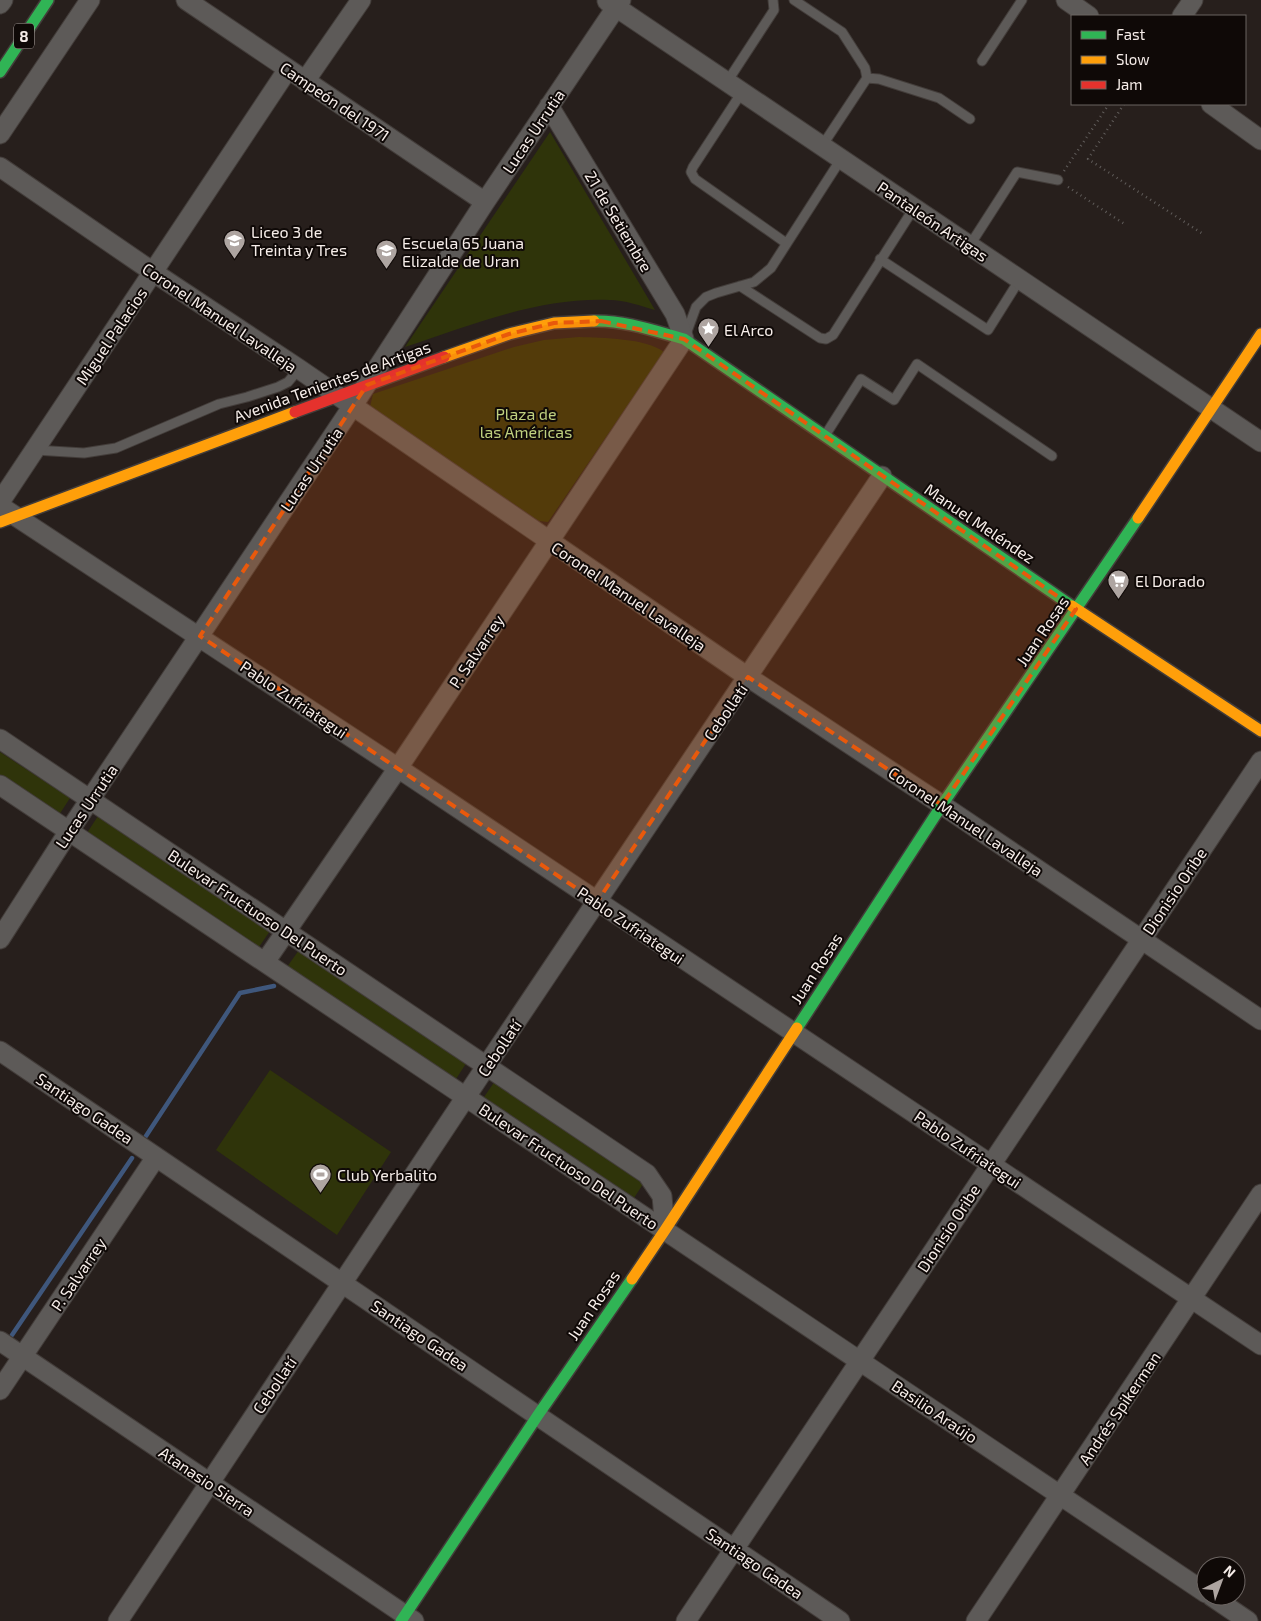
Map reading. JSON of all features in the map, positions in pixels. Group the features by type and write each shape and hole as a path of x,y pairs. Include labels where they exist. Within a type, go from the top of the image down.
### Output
{"main road":[{"name":"8","path":"0,72 48,0"},
{"name":"Avenida Tenientes de Artigas","path":"367,385 509,334 554,323 601,321 641,327 684,339"},
{"name":"Juan Rosas","path":"406,1619 538,1416 665,1230 942,805 1261,334"},
{"name":"Manuel Meléndez","path":"684,339 1076,609 1261,731"},
{"name":"Avenida Tenientes de Artigas","path":"5,515 345,402"}],"street":[{"path":"0,4 3,0"},
{"path":"0,134 90,0"},
{"name":"Campeón del 1971","path":"186,0 485,202"},
{"path":"305,81 361,0"},
{"path":"1066,0 1088,15"},
{"path":"1183,15 1193,0"},
{"name":"Pantaleón Artigas","path":"614,2 734,87 1261,442"},
{"name":"Lucas Urrutia","path":"0,939 200,636 345,402 367,385 549,106 614,2"},
{"name":"Miguel Palacios","path":"0,502 288,69"},
{"path":"1212,105 1261,140"},
{"name":"21 de Setiembre","path":"549,106 675,314 684,339"},
{"name":"Coronel Manuel Lavalleja","path":"0,167 299,369 748,678 942,805 1261,1020"},
{"name":"P. Salvarrey","path":"265,962 285,930 398,768 684,339"},
{"name":"Cebollatí","path":"118,1621 466,1096 882,476"},
{"name":"Pablo Zufriategui","path":"5,515 200,636 1261,1344"},
{"name":"Bulevar Fructuoso Del Puerto","path":"0,739 647,1174 662,1196 665,1230"},
{"name":"Dionisio Oribe","path":"686,1621 1261,760"},
{"name":"Bulevar Fructuoso Del Puerto","path":"0,785 665,1230"},
{"name":"Santiago Gadea","path":"0,1050 840,1621"},
{"name":"P. Salvarrey","path":"0,1390 156,1157"},
{"name":"Andrés Spikerman","path":"976,1621 1261,1194"},
{"name":"Basilio Araújo","path":"665,1230 1196,1586"},
{"name":"Atanasio Sierra","path":"0,1341 209,1482 406,1619"},
{"path":"1226,1606 1248,1621"}],"lane":[{"path":"773,0 774,10 691,172 695,179 786,243"},
{"path":"794,0 842,32 865,68 867,78 822,146"},
{"path":"982,61 1022,0"},
{"path":"867,78 879,79 939,98 970,119"},
{"path":"684,339 696,307 706,297 754,282 771,268 841,159"},
{"path":"970,245 1017,172 1058,180"},
{"path":"740,286 820,338 826,339 833,334 914,208"},
{"path":"880,259 988,330 1020,279"},
{"path":"824,437 861,379 894,400 917,364 1052,456"},
{"path":"35,450 84,454 116,448 219,404 278,387 288,382 299,369"}],"path":[{"path":"1108,105 1058,180 1126,225"},
{"path":"1123,105 1088,158 1203,234"}],"highlighted area":[{"path":"601,321 684,339 1076,609 942,805 748,677 597,902 200,636 367,385 509,334 554,323"}],"green space":[{"path":"550,132 655,310 615,300 584,300 557,303 506,314 405,347"},
{"name":"Plaza de las Américas","path":"579,337 635,341 656,347 664,352 548,522 539,521 370,407 373,394 514,347 544,340"},
{"path":"0,752 70,798 59,815 0,775"},
{"path":"98,816 270,931 259,947 87,833"},
{"path":"299,950 467,1062 456,1079 287,967"},
{"name":"Club Yerbalito","path":"270,1070 391,1152 337,1235 216,1150"},
{"path":"495,1081 645,1181 634,1198 484,1097"}],"waterway":[{"path":"146,1136 240,993 274,986"},
{"path":"12,1335 132,1158"}],"traffic: fast":[{"path":"0,72 48,0"},
{"path":"594,321 628,324 684,339 1072,606"},
{"path":"797,1028 942,805 1138,518"},
{"path":"401,1621 538,1415 632,1279"}],"traffic: slow":[{"path":"444,357 509,334 554,323 594,321"},
{"path":"1138,518 1261,334"},
{"path":"0,522 295,412"},
{"path":"1072,606 1261,731"},
{"path":"632,1279 797,1028"}],"traffic: jam":[{"path":"295,412 444,357"}],"place":[{"name":"Liceo 3 de Treinta y Tres","path":"235,259"},
{"name":"Escuela 65 Juana Elizalde de Uran","path":"386,270"},
{"name":"El Arco","path":"708,348"},
{"name":"El Dorado","path":"1119,599"},
{"name":"Club Yerbalito","path":"321,1193"}]}
